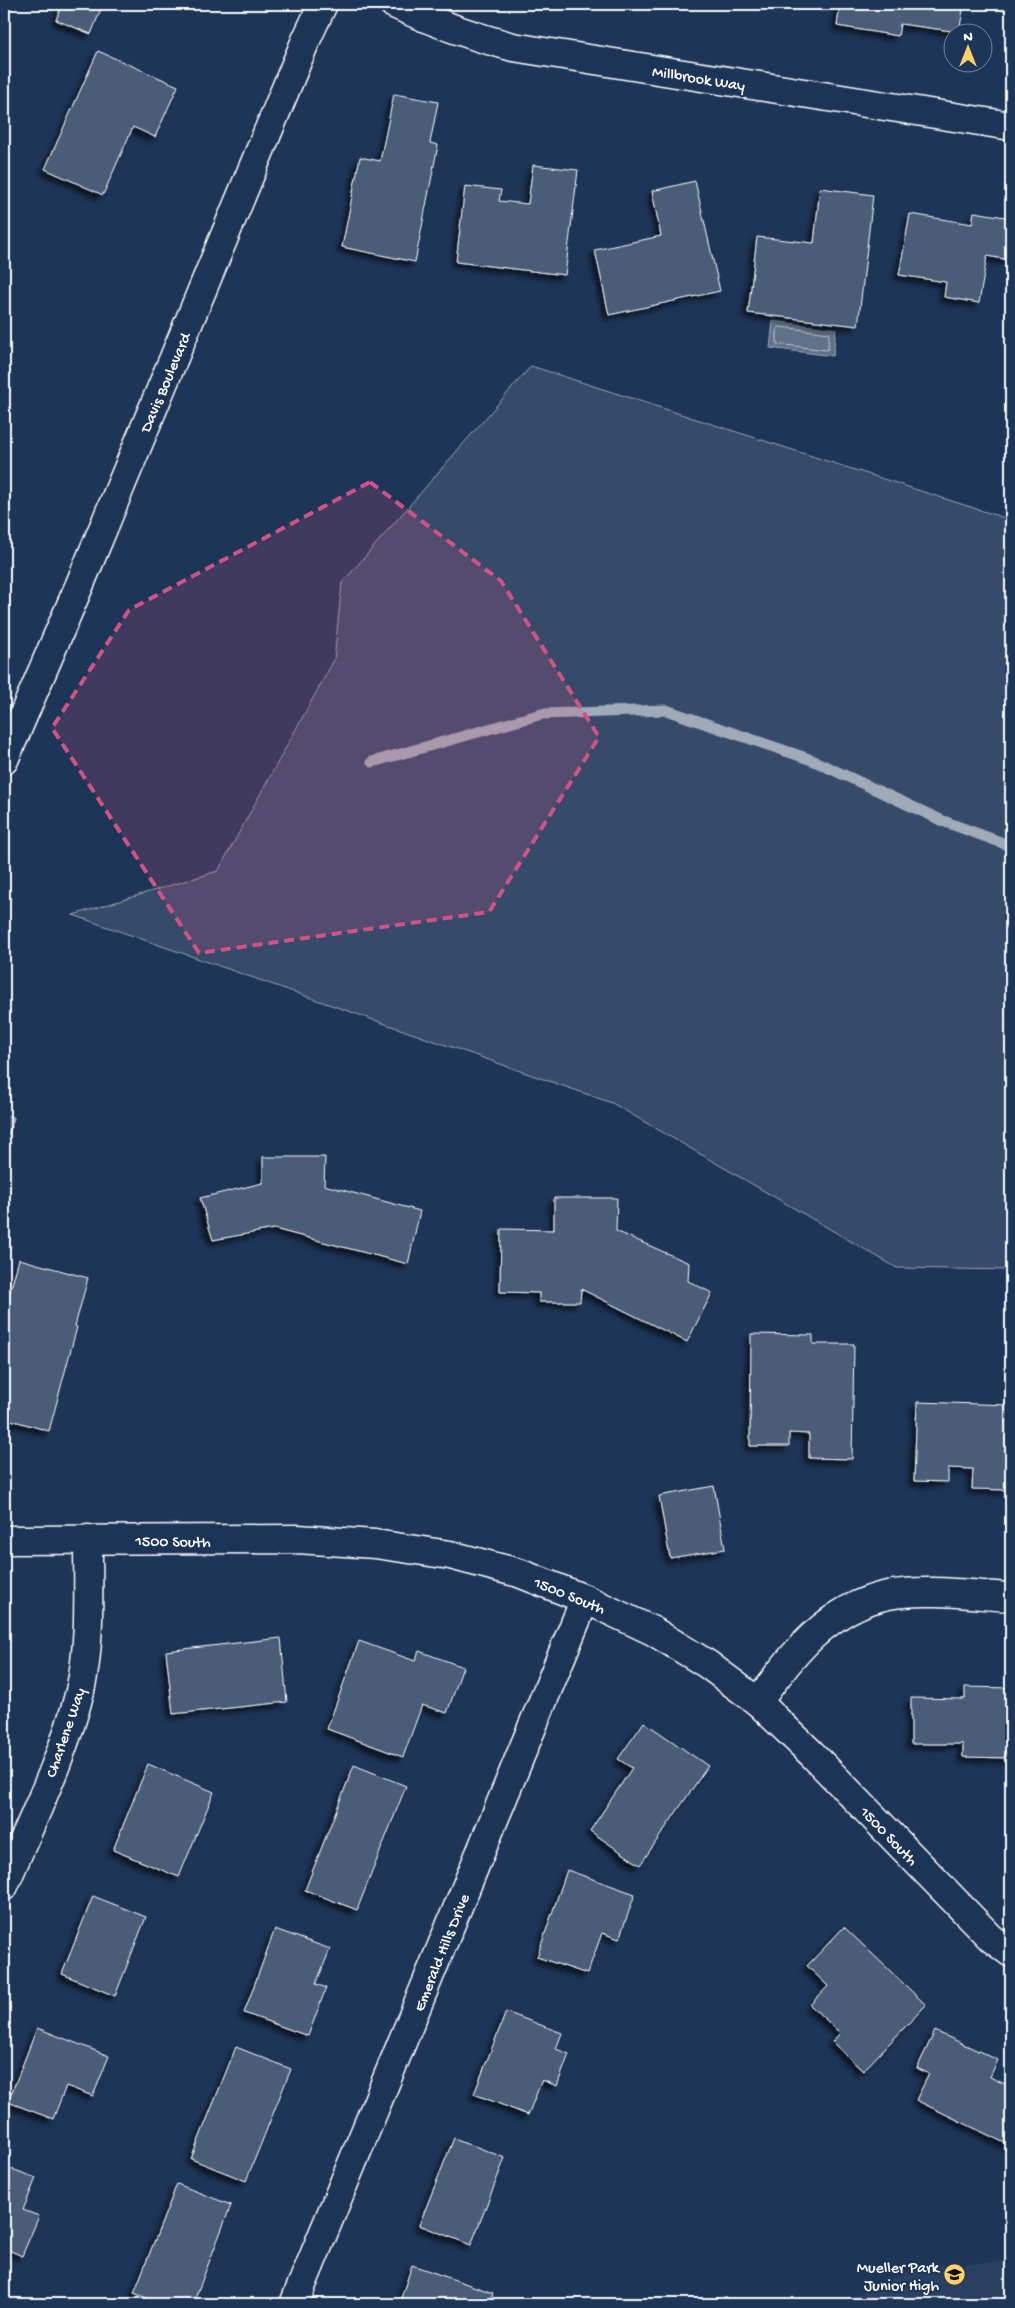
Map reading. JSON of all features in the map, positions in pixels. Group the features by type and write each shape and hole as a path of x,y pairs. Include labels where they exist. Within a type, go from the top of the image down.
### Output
{"street":[{"name":"Davis Boulevard","path":"4,760 80,584 298,59 323,4"},
{"name":"Millbrook Way","path":"394,4 436,23 513,48 1011,126"},
{"name":"1500 South","path":"4,1540 297,1540 374,1544 450,1556 519,1573 585,1599 653,1631 707,1664 758,1702 812,1754 972,1920 1011,1953"},
{"name":"Charlene Way","path":"4,1886 66,1735 80,1690 86,1645 88,1540"},
{"path":"758,1702 781,1670 803,1645 827,1622 858,1605 889,1595 923,1593 1011,1597"},
{"name":"Emerald Hills Drive","path":"294,2304 585,1599"}],"highlighted area":[{"path":"370,482 501,581 599,737 489,912 199,953 52,728 129,610"}],"shaded area":[{"path":"531,366 1011,520 1011,1270 897,1268 612,1103 73,915 218,871 334,660 342,583"},
{"name":"Mueller Park Junior High","path":"1011,2261 1011,2304 841,2304 876,2284 922,2266"}],"water":[{"path":"773,321 836,329 833,356 770,348"}],"building":[{"path":"58,4 103,4 91,34 56,20 62,5"},
{"path":"840,4 964,4 961,22 942,22 942,30 900,24 898,36 837,26"},
{"path":"98,51 178,86 155,137 133,127 103,195 45,169"},
{"path":"394,94 438,102 430,143 438,145 415,262 342,247 360,157 380,161"},
{"path":"533,165 578,170 565,275 456,262 465,186 501,190 499,201 528,204"},
{"path":"695,181 720,291 609,315 595,250 661,236 652,191"},
{"path":"820,188 873,195 858,326 748,313 757,237 814,243"},
{"path":"974,212 1011,218 1009,260 987,256 979,303 944,297 946,282 899,275 910,214 972,224"},
{"path":"4,1114 14,1118 4,1147"},
{"path":"263,1157 325,1157 324,1185 420,1211 408,1264 274,1229 213,1240 200,1198 263,1183"},
{"path":"554,1198 617,1198 616,1231 689,1263 688,1281 712,1293 687,1342 581,1289 580,1302 539,1302 539,1293 500,1292 501,1229 554,1230"},
{"path":"19,1259 88,1278 49,1431 4,1418 4,1313"},
{"path":"751,1334 813,1335 813,1344 854,1344 852,1459 809,1458 809,1434 789,1433 789,1446 750,1446"},
{"path":"917,1402 1010,1405 1008,1490 972,1489 973,1469 948,1468 948,1482 914,1481"},
{"path":"714,1486 725,1549 670,1558 659,1496"},
{"path":"281,1638 287,1702 173,1714 166,1651"},
{"path":"359,1641 415,1661 419,1651 463,1667 447,1713 422,1705 403,1757 327,1729"},
{"path":"965,1687 1011,1688 1011,1758 963,1757 963,1744 911,1744 911,1698 965,1699"},
{"path":"644,1722 708,1766 640,1865 590,1831 632,1768 618,1759"},
{"path":"148,1764 214,1792 179,1877 113,1850"},
{"path":"354,1765 406,1786 357,1910 305,1890"},
{"path":"567,1870 635,1894 619,1939 602,1933 587,1974 537,1957"},
{"path":"93,1896 146,1917 115,1996 62,1974"},
{"path":"844,1927 926,2005 863,2071 832,2042 840,2033 810,2005 828,1986 807,1966"},
{"path":"275,1929 330,1949 316,1984 326,1988 308,2036 244,2013"},
{"path":"506,2012 562,2033 556,2049 569,2054 557,2086 542,2080 528,2115 474,2094"},
{"path":"37,2028 109,2056 93,2096 66,2086 53,2119 8,2102"},
{"path":"935,2031 998,2060 990,2077 1011,2087 1011,2146 916,2100 929,2074 917,2068"},
{"path":"236,2047 291,2069 246,2181 191,2159"},
{"path":"454,2138 505,2158 471,2245 419,2225"},
{"path":"4,2166 36,2178 23,2210 39,2216 22,2256 4,2248"},
{"path":"177,2184 231,2205 193,2304 162,2304 134,2293"},
{"path":"412,2265 493,2293 489,2304 399,2304"}],"waterway":[{"path":"372,762 542,714 666,710 812,760 943,821 1011,846"}],"place":[{"name":"Mueller Park Junior High","path":"955,2275"}]}
